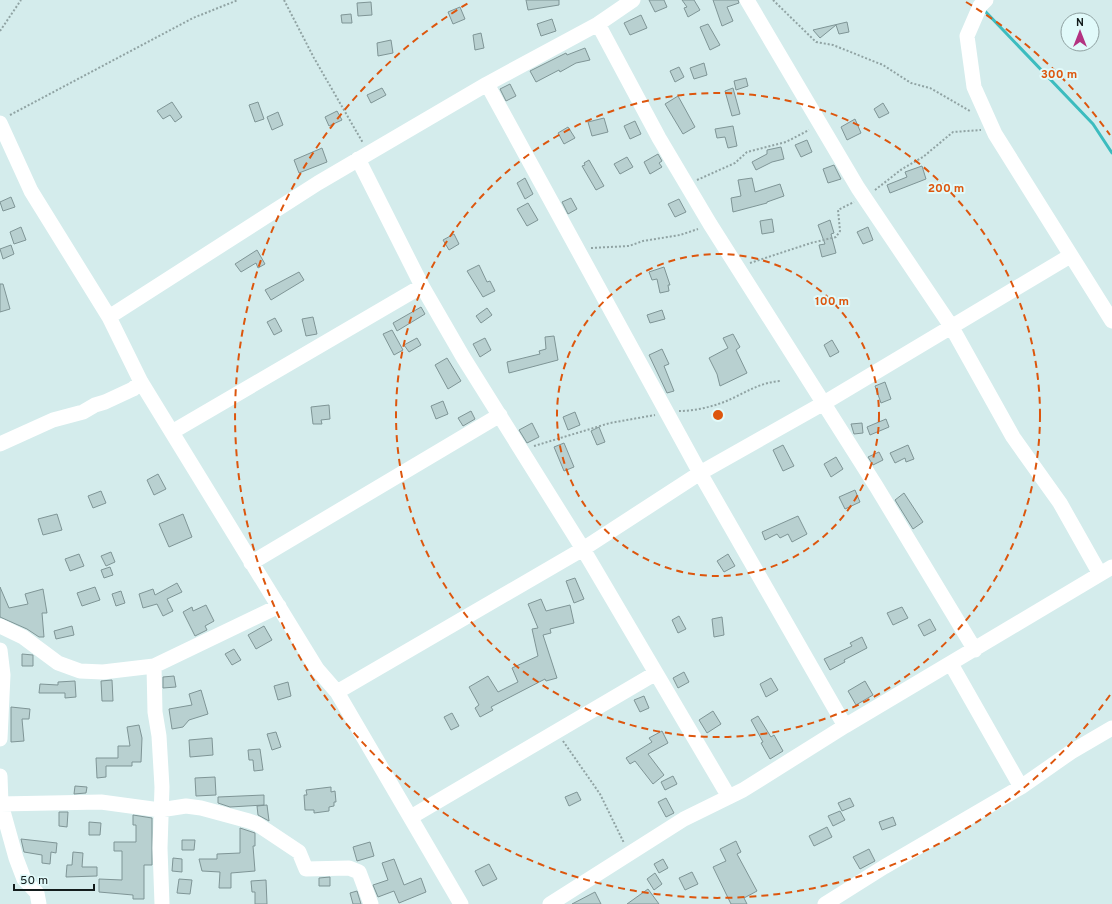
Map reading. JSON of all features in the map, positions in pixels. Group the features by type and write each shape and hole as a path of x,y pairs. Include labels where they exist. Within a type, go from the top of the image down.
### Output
{"street":[{"path":"109,317 318,183 487,84 598,24 633,0"},
{"path":"550,904 684,819 743,790 845,726 1106,571 1013,437 951,326 863,196 747,0"},
{"path":"986,0 980,6 967,36 974,87 996,134 1070,256 1112,321"},
{"path":"598,24 659,138 710,224 824,403 975,650"},
{"path":"487,84 700,473 845,726"},
{"path":"3,120 31,191 109,317 141,382 317,669 337,692 461,904"},
{"path":"363,156 422,286 522,452 583,549 729,797"},
{"path":"337,692 583,549 700,473 824,403 1070,256"},
{"path":"172,432 422,286"},
{"path":"0,444 53,420 83,412 95,405 133,389 141,382"},
{"path":"252,563 500,415"},
{"path":"0,626 23,637 58,663 80,671 102,672 154,666 279,606"},
{"path":"0,650 3,675 0,739"},
{"path":"951,664 1021,787"},
{"path":"154,666 155,712 159,736 162,787 160,810 162,904"},
{"path":"411,817 656,674"},
{"path":"825,904 884,867 1021,787 1071,752 1112,728"},
{"path":"0,776 1,804 16,858 24,879 37,893 39,904"},
{"path":"1,804 102,802 160,810 186,806 201,808 257,824 299,852 306,868 349,868 359,872 369,903 371,904"}],"path":[{"path":"0,31 21,0"},
{"path":"3,120 193,18 238,0"},
{"path":"284,0 363,156"},
{"path":"773,0 816,42 833,45 884,65 911,83 930,88 975,114"},
{"path":"688,186 718,169 735,162 747,152 786,142 820,123"},
{"path":"739,270 752,262 836,237 840,231 838,210 863,196 923,157 953,132 981,130 996,134"},
{"path":"578,250 629,246 643,241 680,235 710,224"},
{"path":"522,452 537,445 586,429 674,411 690,411 731,399 767,382 781,381"},
{"path":"556,732 600,794 628,854"}],"building":[{"path":"526,0 559,0 559,5 528,10"},
{"path":"649,0 664,0 667,7 655,12"},
{"path":"682,0 694,0 700,10 688,17 684,8 687,7"},
{"path":"713,0 738,0 739,3 727,7 733,21 722,26"},
{"path":"371,2 372,15 358,16 357,3"},
{"path":"460,7 465,19 453,24 448,12"},
{"path":"351,14 352,23 342,23 341,15"},
{"path":"641,15 647,28 630,35 624,23"},
{"path":"552,19 556,31 541,36 537,24"},
{"path":"847,22 849,32 839,34 836,25 820,38 813,30"},
{"path":"708,24 720,45 710,50 700,27"},
{"path":"481,33 484,48 475,50 473,35"},
{"path":"391,40 393,53 378,56 377,43"},
{"path":"585,48 590,60 576,63 560,72 559,70 536,82 530,71 566,53 567,55"},
{"path":"704,63 707,75 694,79 690,68"},
{"path":"679,67 684,77 675,82 670,71"},
{"path":"746,78 748,86 736,90 734,81"},
{"path":"510,84 516,96 506,101 500,89"},
{"path":"382,88 386,95 371,103 367,95"},
{"path":"733,88 740,114 732,116 725,91"},
{"path":"678,96 695,127 683,134 665,104"},
{"path":"172,102 182,117 175,122 170,115 163,119 157,111"},
{"path":"258,102 264,119 255,122 249,105"},
{"path":"883,103 889,113 879,118 874,109"},
{"path":"337,111 342,120 329,126 325,117"},
{"path":"278,112 283,125 272,130 267,117"},
{"path":"604,118 608,132 592,136 588,122"},
{"path":"855,119 861,133 847,140 841,127"},
{"path":"635,121 641,134 630,139 624,126"},
{"path":"733,126 737,146 728,148 725,137 717,138 715,129"},
{"path":"568,127 575,138 564,144 558,133"},
{"path":"807,140 812,152 801,157 795,145"},
{"path":"781,147 784,159 772,162 756,170 752,162 767,154 767,150"},
{"path":"322,148 327,162 299,173 294,160"},
{"path":"658,154 662,161 659,163 662,167 650,174 644,162"},
{"path":"627,157 633,167 620,174 614,164"},
{"path":"589,160 604,186 596,190 582,166"},
{"path":"834,165 841,179 828,183 823,169"},
{"path":"922,166 926,179 890,193 887,185 907,177 905,172"},
{"path":"525,178 533,194 525,199 517,183"},
{"path":"752,178 755,192 780,184 784,196 767,203 733,212 731,198 741,196 738,180"},
{"path":"11,197 15,207 3,211 0,202"},
{"path":"571,198 577,209 568,214 562,202"},
{"path":"679,199 686,212 675,217 668,204"},
{"path":"528,203 538,220 527,226 517,209"},
{"path":"772,219 774,232 762,234 760,221"},
{"path":"830,220 834,233 831,234 836,253 822,257 819,245 825,244 818,225"},
{"path":"21,227 26,240 14,244 10,232"},
{"path":"868,227 873,240 863,244 857,232"},
{"path":"454,234 459,244 449,250 443,240"},
{"path":"11,245 14,254 3,259 0,249"},
{"path":"257,250 265,264 258,268 256,263 241,272 235,264"},
{"path":"479,265 487,282 490,281 495,291 483,297 467,271"},
{"path":"664,267 670,285 668,285 669,291 660,293 657,279 652,280 649,272"},
{"path":"299,272 304,280 271,300 265,290"},
{"path":"0,284 3,284 10,309 0,312"},
{"path":"421,307 425,314 397,331 393,323"},
{"path":"487,308 492,315 481,323 476,316"},
{"path":"662,310 665,319 650,323 647,315"},
{"path":"313,317 317,334 306,336 302,319"},
{"path":"275,318 282,331 274,335 267,322"},
{"path":"392,330 403,350 394,355 383,334"},
{"path":"733,334 740,347 736,350 747,373 720,386 717,374 709,358 728,348 723,338"},
{"path":"554,336 558,360 509,373 507,362 540,354 539,351 546,349 545,337"},
{"path":"417,338 421,345 409,352 404,345"},
{"path":"485,338 491,350 480,357 473,344"},
{"path":"832,340 839,352 830,357 824,345"},
{"path":"662,349 669,364 664,366 674,391 667,393 649,355"},
{"path":"447,358 461,381 448,389 435,365"},
{"path":"885,382 891,399 881,403 875,386"},
{"path":"443,401 448,414 436,419 431,406"},
{"path":"329,405 330,419 321,420 322,424 313,424 311,407"},
{"path":"471,411 475,419 463,426 458,418"},
{"path":"575,412 580,425 568,430 563,417"},
{"path":"886,419 889,427 870,435 867,427"},
{"path":"532,423 539,437 527,443 519,430"},
{"path":"862,423 863,433 854,434 851,424"},
{"path":"599,427 605,442 597,445 591,431"},
{"path":"564,443 574,467 564,471 554,447"},
{"path":"783,445 794,466 783,471 773,450"},
{"path":"908,445 914,459 906,462 905,458 895,463 890,453"},
{"path":"879,452 883,460 873,465 868,457"},
{"path":"836,457 843,469 831,477 824,464"},
{"path":"158,474 166,489 154,495 147,480"},
{"path":"855,490 860,502 845,509 839,497"},
{"path":"101,491 106,503 93,508 88,496"},
{"path":"904,493 923,522 913,529 895,500"},
{"path":"57,514 62,530 43,535 38,519"},
{"path":"183,514 192,537 169,547 159,524"},
{"path":"798,516 807,534 792,542 788,534 780,538 777,534 765,540 762,532"},
{"path":"111,552 115,562 106,566 101,556"},
{"path":"79,554 84,566 70,571 65,559"},
{"path":"728,554 735,566 724,572 717,561"},
{"path":"110,567 113,575 104,578 101,570"},
{"path":"575,578 584,599 574,603 566,581"},
{"path":"177,583 182,592 167,599 173,611 163,616 157,604 143,608 139,594 153,589 155,595"},
{"path":"0,587 9,608 28,604 25,594 43,589 47,613 42,613 44,637 39,637 27,629 0,617"},
{"path":"95,587 100,600 82,606 77,593"},
{"path":"121,591 125,603 116,606 112,594"},
{"path":"541,599 546,611 570,605 574,623 550,629 551,633 543,635 557,678 546,681 545,679 491,707 493,710 480,717 475,708 479,705 469,687 488,676 498,692 518,682 512,668 538,656 532,629 538,628 528,604"},
{"path":"206,605 214,621 205,626 207,630 195,636 183,612 192,607 193,611"},
{"path":"902,607 908,618 893,625 887,613"},
{"path":"679,616 686,629 678,633 672,620"},
{"path":"722,617 724,635 714,637 712,619"},
{"path":"930,619 936,630 924,636 918,625"},
{"path":"72,626 74,635 56,639 54,631"},
{"path":"264,626 272,640 256,649 248,635"},
{"path":"862,637 867,648 844,660 845,662 830,670 824,659 852,646 850,643"},
{"path":"234,649 241,660 232,665 225,654"},
{"path":"22,654 33,655 33,666 22,666"},
{"path":"684,672 689,682 678,688 673,678"},
{"path":"174,676 176,687 163,688 163,677"},
{"path":"771,678 778,690 766,697 760,684"},
{"path":"112,680 113,701 102,701 101,681"},
{"path":"75,681 76,697 65,698 65,693 39,693 40,684 58,685 58,682"},
{"path":"865,681 873,695 856,705 848,691"},
{"path":"288,682 291,696 278,700 274,686"},
{"path":"201,690 208,714 189,720 183,727 172,729 169,709 192,705 189,694"},
{"path":"644,696 649,708 640,712 634,700"},
{"path":"11,707 30,709 29,719 22,719 24,741 11,742"},
{"path":"713,711 721,724 707,733 699,720"},
{"path":"452,713 459,726 451,730 444,717"},
{"path":"758,716 771,737 774,735 783,751 770,759 751,720"},
{"path":"139,725 142,738 141,762 132,762 132,766 106,766 106,777 97,778 96,758 118,758 118,746 130,746 127,727"},
{"path":"662,731 668,743 648,754 664,775 653,784 635,761 630,764 626,758 652,742 649,738"},
{"path":"276,732 281,747 272,750 267,734"},
{"path":"212,738 213,755 190,757 189,740"},
{"path":"260,749 263,770 254,771 253,760 249,760 248,750"},
{"path":"673,776 677,784 665,790 661,782"},
{"path":"215,777 216,795 196,796 195,778"},
{"path":"75,786 87,787 86,793 74,794"},
{"path":"331,787 331,792 335,791 336,802 334,802 334,806 329,807 329,811 314,813 314,810 305,810 304,795 307,795 306,790"},
{"path":"577,792 581,800 569,806 565,797"},
{"path":"264,795 264,805 230,807 218,803 218,797"},
{"path":"666,798 674,813 666,817 658,802"},
{"path":"850,798 854,806 842,811 838,803"},
{"path":"267,805 269,821 258,815 257,806"},
{"path":"840,811 845,820 833,826 828,816"},
{"path":"59,812 68,812 67,827 59,826"},
{"path":"133,815 152,818 152,865 144,865 144,899 133,899 133,895 99,892 99,879 122,880 122,851 114,851 114,842 136,842 136,825 133,825"},
{"path":"893,817 896,825 882,830 879,822"},
{"path":"89,822 101,823 100,835 89,835"},
{"path":"827,827 832,837 814,846 809,836"},
{"path":"240,828 255,833 255,846 253,846 255,871 231,873 231,888 219,888 220,872 202,871 199,859 217,859 217,854 240,853"},
{"path":"21,839 57,843 56,853 51,852 50,864 42,863 42,855 24,852"},
{"path":"182,840 195,840 194,850 182,850"},
{"path":"736,841 741,852 737,854 757,891 744,898 747,904 731,904 713,867 726,861 720,849"},
{"path":"370,842 374,856 357,861 353,847"},
{"path":"869,849 875,861 860,869 853,857"},
{"path":"73,852 83,853 82,867 97,867 97,876 66,877 67,865 72,865"},
{"path":"173,858 182,859 182,872 172,871"},
{"path":"394,859 404,885 421,878 426,892 399,903 394,891 378,897 373,885 388,880 382,863"},
{"path":"663,859 668,868 659,873 654,864"},
{"path":"489,864 497,879 483,886 475,871"},
{"path":"692,872 698,884 685,890 679,878"},
{"path":"655,873 662,884 654,890 647,879"},
{"path":"330,877 330,886 319,886 319,878"},
{"path":"179,879 192,880 190,894 177,893"},
{"path":"266,880 267,904 255,904 255,892 252,892 251,881"},
{"path":"648,889 659,904 627,904"},
{"path":"357,891 361,904 353,904 350,893"},
{"path":"595,892 601,904 572,904"}],"waterway":[{"path":"983,9 1093,124 1112,153"}]}
